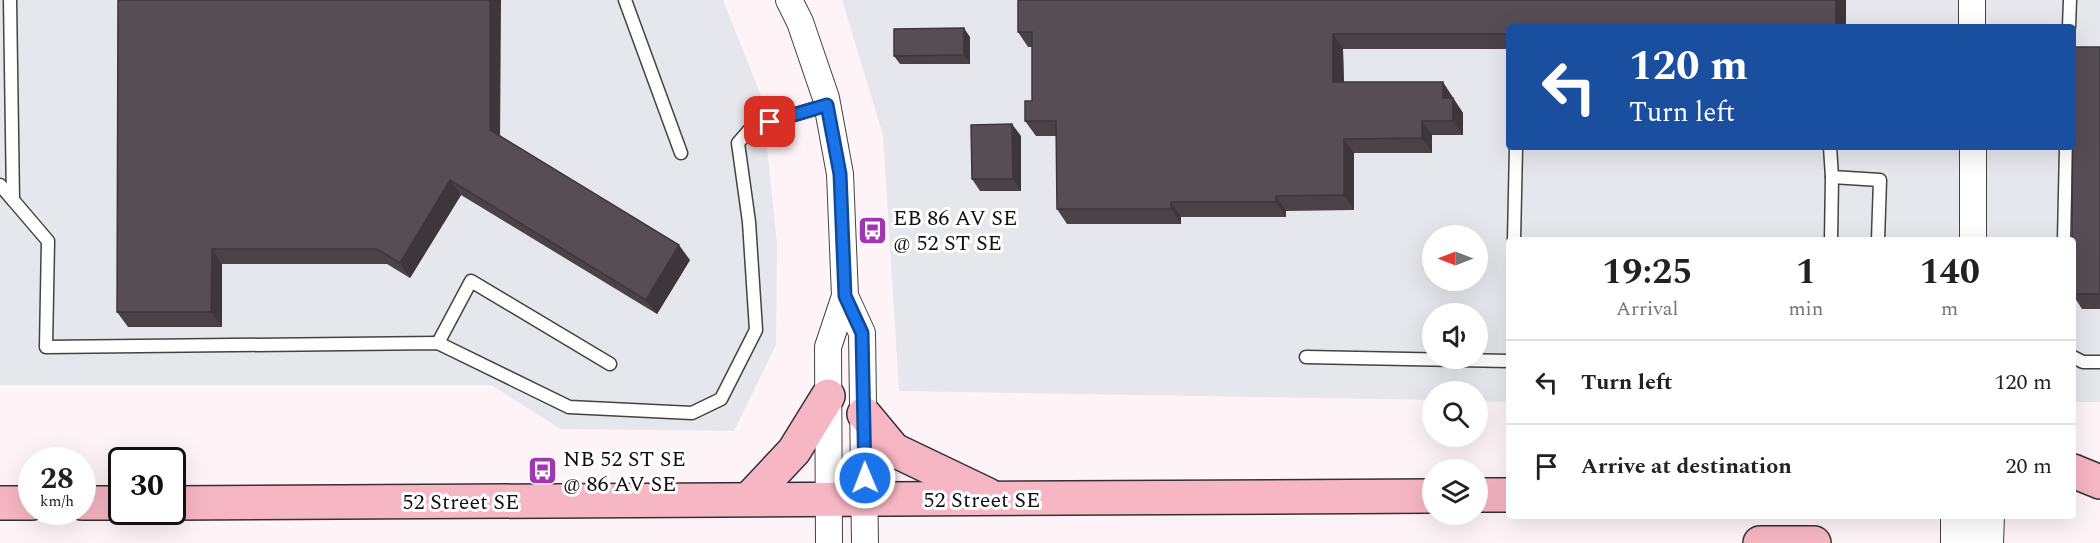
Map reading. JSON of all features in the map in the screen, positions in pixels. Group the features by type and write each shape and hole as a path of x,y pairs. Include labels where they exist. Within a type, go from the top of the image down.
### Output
{"main road":[{"path":"749,499 794,451 828,396"},
{"path":"864,414 894,450 998,500"},
{"path":"2076,472 2100,482"},
{"path":"2076,491 2100,490"},
{"path":"1488,495 1506,495"},
{"name":"52 Street SE","path":"186,503 1422,496"},
{"path":"0,503 18,503"},
{"path":"1760,543 1814,543"}],"street":[{"path":"789,0 800,22 827,105 840,174 845,296 828,347 829,543"},
{"path":"1972,0 1972,24"},
{"path":"1972,150 1972,237"},
{"path":"845,296 862,333 865,543"},
{"path":"1957,519 1957,543"},
{"path":"1987,543 1988,519"}],"lane":[{"path":"10,0 13,200"},
{"path":"626,0 681,153"},
{"path":"2069,24 2070,0"},
{"path":"0,185 48,241 46,347 438,344 569,407 692,413 722,399 756,330 749,222 738,143 752,127 827,105"},
{"path":"1514,237 1516,150"},
{"path":"1830,150 1831,237"},
{"path":"2064,237 2066,150"},
{"path":"1832,177 1880,180 1878,237"},
{"path":"438,344 471,282 610,364"},
{"path":"1306,357 1506,361"},
{"path":"2076,358 2084,362 2100,362"}],"shaded area":[{"path":"0,0 723,0 762,98 777,244 776,345 734,431 561,429 491,385 0,385"},
{"path":"842,0 2100,0 2100,402 2076,402 2076,237 1506,237 1506,402 1488,401 1488,381 1422,381 1422,400 899,391 883,135"}],"building":[{"path":"118,0 490,0 490,130 679,245 646,300 450,180 400,263 377,249 212,249 211,312 117,312"},
{"path":"1018,0 1836,0 1836,24 1506,24 1506,34 1333,34 1333,82 1443,82 1443,98 1453,98 1453,121 1422,121 1422,138 1344,139 1344,195 1276,196 1276,202 1171,202 1171,209 1057,209 1056,121 1025,121 1025,101 1032,101 1032,32 1018,32"},
{"path":"964,28 964,55 894,56 894,29"},
{"path":"2076,47 2100,47 2100,294 2076,294 2076,237 2072,237 2072,150 2076,150"},
{"path":"1012,124 1013,179 972,179 971,125"}],"place":[{"name":"EB 86 AV SE @ 52 ST SE","path":"872,230"},
{"name":"NB 52 ST SE @ 86 AV SE","path":"542,471"}],"route":[{"path":"770,122 827,105 840,174 845,296 862,333 865,478"}]}
